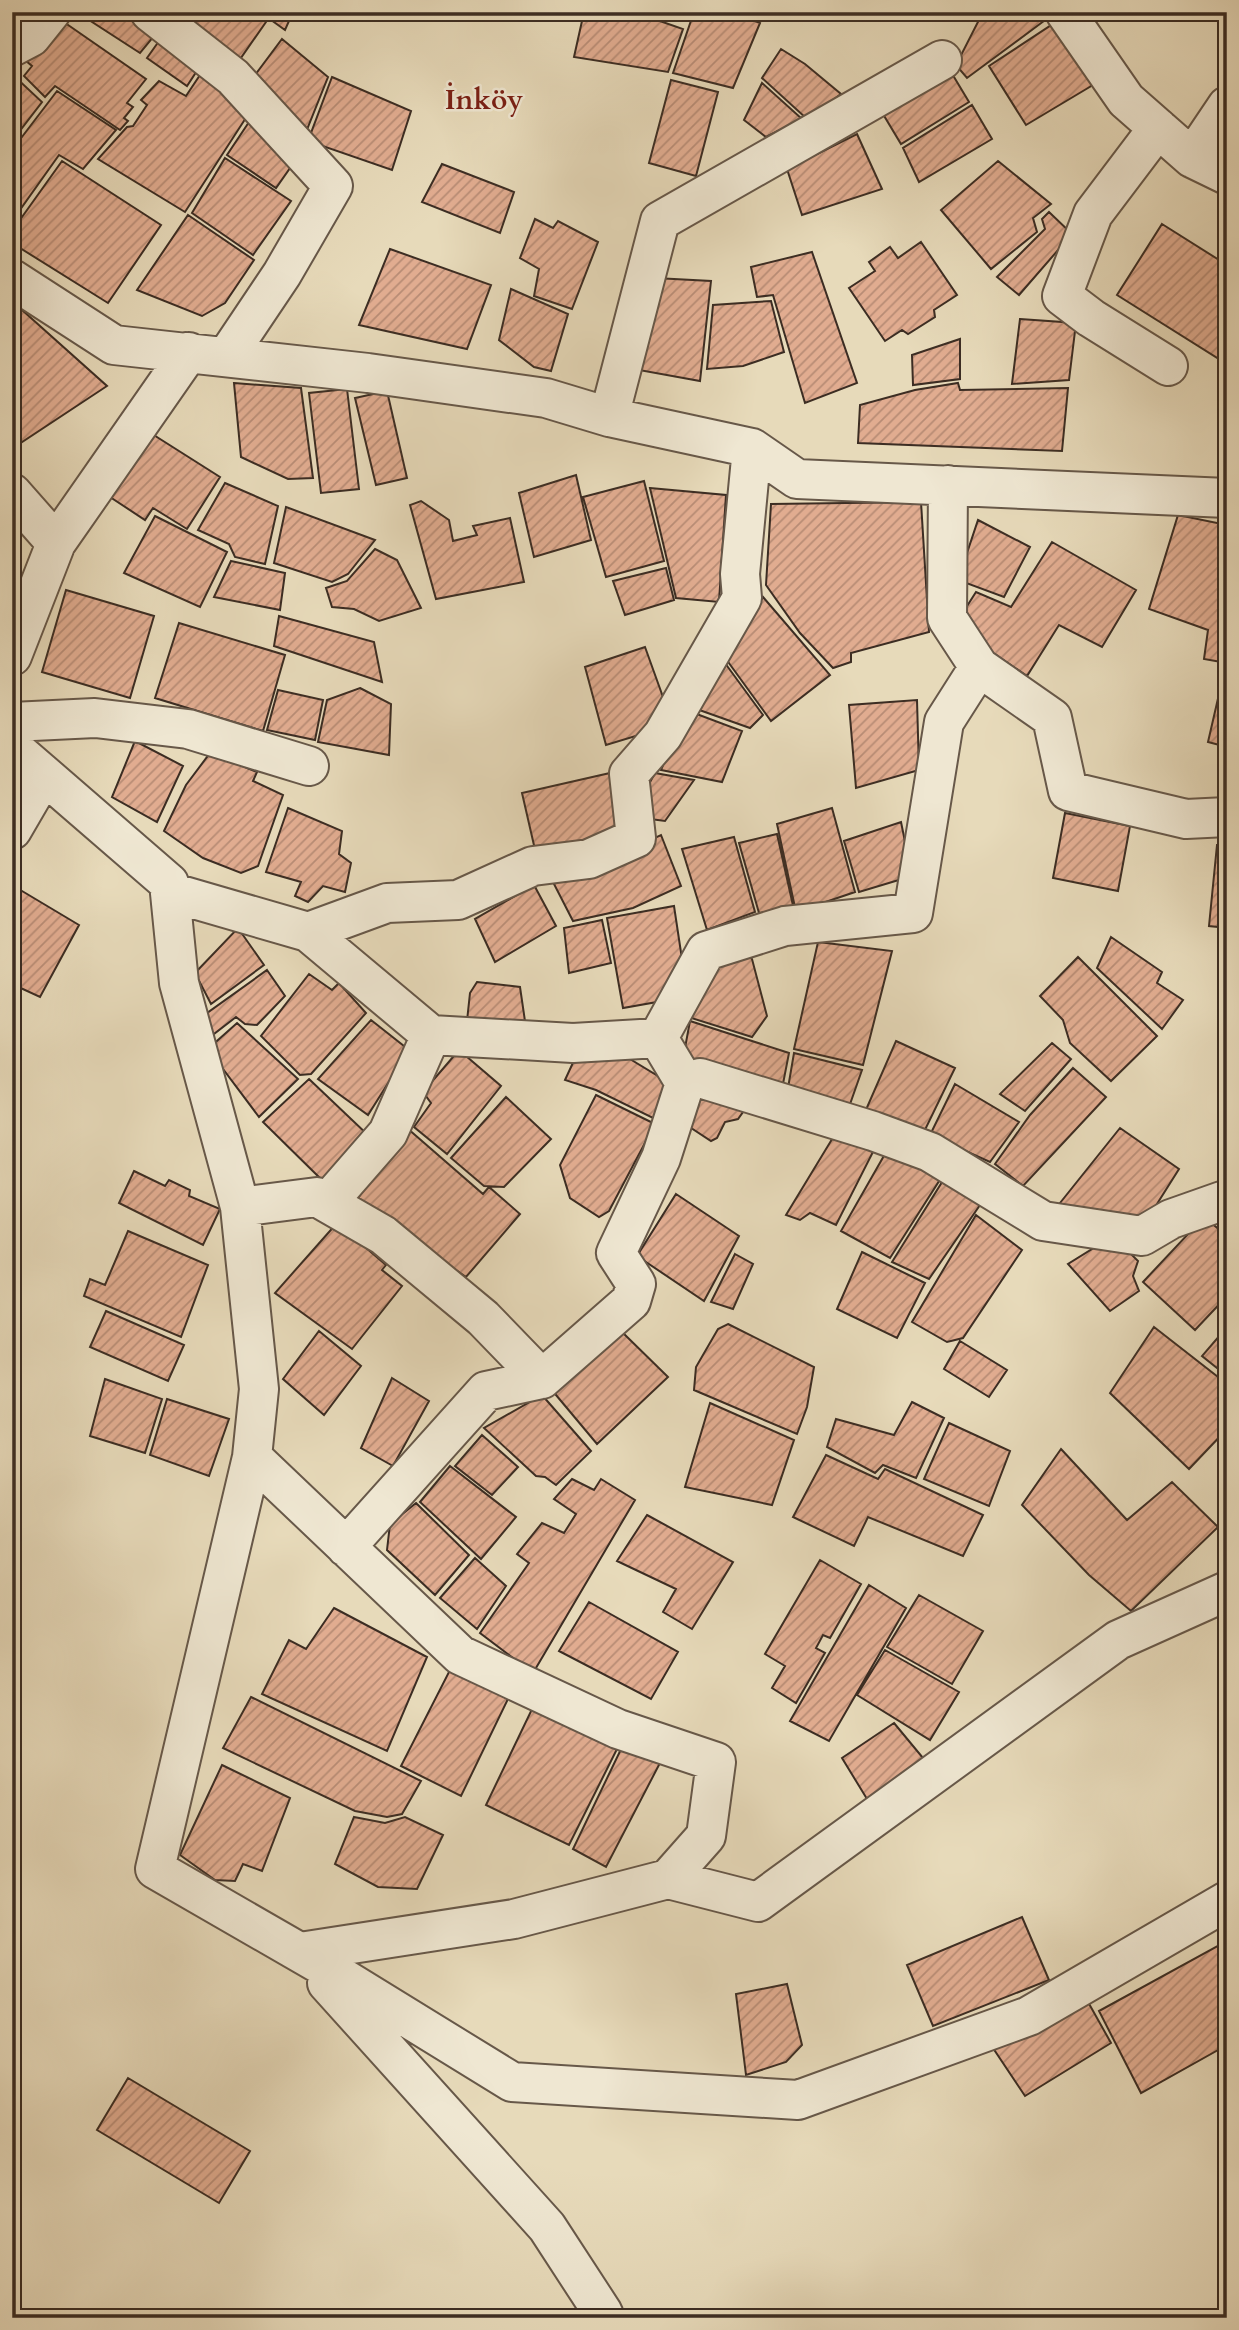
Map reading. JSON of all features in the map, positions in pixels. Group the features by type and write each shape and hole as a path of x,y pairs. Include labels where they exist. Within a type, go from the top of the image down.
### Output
{"street":[{"path":"12,47 30,37 51,12"},
{"path":"150,12 233,77 333,186 282,274 227,356"},
{"path":"1065,12 1126,100 1192,158 1227,175"},
{"path":"609,417 660,221 942,60"},
{"path":"1192,158 1227,106"},
{"path":"1158,128 1093,214 1062,296 1091,318 1168,366"},
{"path":"12,279 114,345 227,356 546,398 609,417 752,448 797,479 1227,498"},
{"path":"12,656 56,543 189,352"},
{"path":"308,932 387,903 458,901 533,866 589,859 636,838 629,774 663,735 742,598 740,573 752,448"},
{"path":"948,485 947,618 979,667 1052,718 1068,791 1186,819 1227,817"},
{"path":"12,493 56,543"},
{"path":"658,1038 706,951 785,926 913,913 944,722 979,667"},
{"path":"12,722 95,718 188,729 309,766"},
{"path":"12,747 169,883 179,982 240,1207 259,1389 252,1457 155,1869 300,1952 512,2082 798,2100 1029,2015 1227,1901"},
{"path":"12,830 44,775"},
{"path":"170,892 308,932 430,1035 573,1043 658,1038"},
{"path":"327,1203 388,1133 430,1035"},
{"path":"346,1546 486,1391 542,1379 631,1301 636,1284 616,1253 661,1158 685,1083 658,1038"},
{"path":"685,1083 699,1078 896,1139 930,1153 1043,1221 1142,1236 1171,1219 1222,1201 1227,1204"},
{"path":"240,1207 317,1196 383,1235 483,1318 542,1379"},
{"path":"252,1457 460,1655 618,1729 716,1762 706,1836 668,1879"},
{"path":"300,1952 514,1919 668,1879 758,1902 1118,1640 1227,1591"},
{"path":"300,1952 547,2227 603,2313 601,2318"}],"building":[{"path":"12,12 30,12 12,30"},
{"path":"91,12 135,12 159,30 140,53 86,18"},
{"path":"183,12 254,12 266,22 236,65 178,18"},
{"path":"260,12 293,12 285,30"},
{"path":"584,12 659,12 657,20 683,29 668,72 574,57"},
{"path":"694,12 732,12 760,23 733,88 673,73"},
{"path":"983,12 1049,12 1052,15 967,78 956,65"},
{"path":"58,18 146,79 127,103 133,107 124,118 128,121 120,130 55,86 45,97 24,76 32,66 25,60"},
{"path":"1059,20 1098,82 1026,125 989,66"},
{"path":"164,34 204,60 187,86 147,58"},
{"path":"282,39 328,77 304,137 249,83"},
{"path":"781,49 805,64 841,94 807,119 762,78"},
{"path":"948,67 969,102 901,144 880,109"},
{"path":"204,69 251,110 185,212 98,159 127,127 133,126 147,105 141,100 159,81 186,96"},
{"path":"12,74 42,102 12,141"},
{"path":"332,77 411,111 392,170 308,141"},
{"path":"671,80 718,92 696,176 649,163"},
{"path":"762,83 802,119 766,137 744,120"},
{"path":"57,91 116,130 83,169 59,155 12,221 12,150"},
{"path":"972,105 992,139 919,182 903,148"},
{"path":"255,113 297,158 276,188 227,155"},
{"path":"857,134 882,189 802,215 787,169"},
{"path":"225,158 291,201 253,255 192,213"},
{"path":"62,161 161,225 108,303 12,243 12,231"},
{"path":"998,161 1051,204 1033,218 1037,232 991,269 941,210"},
{"path":"442,164 514,192 500,233 422,202"},
{"path":"1049,212 1072,234 1019,295 997,277 1045,229 1042,219"},
{"path":"188,215 254,260 225,303 202,316 137,290"},
{"path":"535,219 553,228 558,221 598,242 572,309 534,296 539,269 520,258"},
{"path":"1162,224 1227,265 1227,346 1219,359 1117,295"},
{"path":"921,242 957,295 934,310 935,317 908,334 902,330 885,341 849,288 875,271 869,262 890,247 898,258"},
{"path":"390,249 491,285 467,349 359,325"},
{"path":"812,252 857,383 805,403 773,295 757,297 751,267"},
{"path":"655,278 711,281 700,381 639,370"},
{"path":"511,289 568,314 551,371 534,367 499,340"},
{"path":"12,301 107,386 13,448 12,446"},
{"path":"771,301 784,352 743,366 707,369 713,305"},
{"path":"1020,319 1076,323 1069,380 1012,384"},
{"path":"960,339 960,379 913,385 912,355"},
{"path":"234,383 301,388 313,478 288,479 241,457"},
{"path":"958,383 960,390 1068,388 1062,451 858,443 860,405 915,390"},
{"path":"347,389 359,489 321,493 309,393"},
{"path":"387,391 407,478 376,485 355,398"},
{"path":"149,432 220,477 187,529 153,508 145,520 110,497"},
{"path":"576,475 591,540 534,557 519,493"},
{"path":"644,481 664,561 606,577 583,497"},
{"path":"225,483 278,506 265,564 235,557 229,544 198,530"},
{"path":"650,488 726,495 719,602 676,598"},
{"path":"421,501 449,520 453,541 477,535 473,526 510,518 524,582 436,599 410,505"},
{"path":"921,502 929,632 851,653 851,662 833,668 800,633 766,585 771,504"},
{"path":"286,507 375,540 348,574 332,582 274,563"},
{"path":"1178,515 1227,525 1227,663 1204,659 1208,630 1149,609"},
{"path":"155,516 227,552 200,607 124,573"},
{"path":"978,520 1030,547 1004,597 958,580"},
{"path":"1052,542 1136,590 1102,647 1059,625 1027,676 983,646 962,614 976,592 1011,607"},
{"path":"375,549 397,560 421,608 379,621 354,609 332,607 326,588 347,581"},
{"path":"231,561 285,573 280,610 214,597"},
{"path":"666,568 674,600 625,615 613,581"},
{"path":"66,590 154,616 130,698 42,672"},
{"path":"763,597 830,675 771,721 726,659"},
{"path":"279,616 374,642 382,682 274,646"},
{"path":"179,623 285,655 263,731 155,698"},
{"path":"645,647 668,711 659,729 606,745 585,667"},
{"path":"722,659 763,715 750,728 688,706"},
{"path":"1227,668 1227,747 1208,742"},
{"path":"360,688 391,704 389,755 318,742 327,700"},
{"path":"278,690 323,700 315,740 267,730"},
{"path":"917,700 919,770 856,788 849,705"},
{"path":"686,710 742,731 722,782 661,770"},
{"path":"135,741 183,766 157,822 112,797"},
{"path":"210,753 257,772 253,781 283,795 258,866 241,873 203,858 164,831 186,785"},
{"path":"610,773 624,834 536,854 522,793"},
{"path":"655,773 694,780 665,821 643,818 638,804"},
{"path":"288,808 342,831 339,854 351,863 345,892 323,886 308,902 295,896 301,882 266,872"},
{"path":"832,808 855,892 796,912 777,824"},
{"path":"1065,813 1130,826 1118,891 1053,878"},
{"path":"901,822 912,876 859,892 844,841"},
{"path":"777,834 794,910 759,913 739,843"},
{"path":"661,835 681,886 633,908 573,921 554,884"},
{"path":"734,837 755,912 707,930 682,849"},
{"path":"1217,845 1227,846 1227,928 1209,926"},
{"path":"534,885 556,926 495,962 475,919"},
{"path":"17,888 79,925 40,997 12,984 12,895"},
{"path":"674,906 685,979 668,1000 623,1008 607,918"},
{"path":"602,920 611,963 569,973 564,928"},
{"path":"238,928 264,965 211,1004 195,973"},
{"path":"1111,937 1162,972 1157,983 1183,1000 1162,1029 1097,968"},
{"path":"818,942 892,951 863,1065 794,1049"},
{"path":"741,951 752,959 767,1016 752,1037 685,1016 711,970"},
{"path":"1078,957 1157,1036 1111,1081 1070,1043 1063,1020 1040,996"},
{"path":"267,970 285,996 257,1025 245,1024 236,1017 210,1037 203,1016"},
{"path":"309,974 332,990 339,983 366,1013 311,1074 300,1075 261,1036"},
{"path":"477,982 520,987 526,1028 467,1021 470,993"},
{"path":"371,1020 409,1050 368,1115 318,1079"},
{"path":"690,1021 789,1053 782,1089 682,1064"},
{"path":"237,1023 298,1079 259,1117 208,1049"},
{"path":"896,1041 955,1068 922,1136 865,1112"},
{"path":"1052,1043 1071,1059 1025,1111 1000,1094"},
{"path":"459,1050 501,1086 447,1154 414,1127 431,1103 423,1092"},
{"path":"620,1053 671,1084 655,1119 596,1090 565,1080 577,1054"},
{"path":"794,1053 862,1070 849,1107 788,1088"},
{"path":"1073,1068 1106,1097 1023,1186 995,1164 1030,1115"},
{"path":"309,1079 370,1137 325,1183 263,1122"},
{"path":"955,1084 1019,1122 990,1162 930,1135"},
{"path":"702,1087 743,1112 738,1119 725,1122 717,1138 711,1141 682,1122"},
{"path":"596,1095 655,1124 609,1211 599,1217 570,1198 560,1165"},
{"path":"506,1097 551,1139 504,1187 484,1186 451,1158"},
{"path":"840,1126 877,1144 836,1225 810,1213 800,1220 786,1215"},
{"path":"407,1128 483,1194 489,1187 520,1214 466,1277 356,1201"},
{"path":"1120,1128 1179,1169 1150,1215 1098,1220 1073,1214 1060,1203"},
{"path":"889,1147 941,1178 890,1258 841,1231"},
{"path":"134,1171 165,1186 169,1180 190,1190 189,1196 220,1209 203,1245 119,1203"},
{"path":"944,1179 980,1205 929,1279 892,1262"},
{"path":"676,1194 739,1236 704,1301 637,1256"},
{"path":"976,1215 1022,1250 963,1338 947,1342 912,1322"},
{"path":"1204,1217 1227,1236 1227,1296 1195,1330 1143,1282"},
{"path":"337,1223 386,1265 382,1270 402,1286 352,1349 275,1293"},
{"path":"128,1231 208,1265 181,1337 84,1296 90,1279 105,1285"},
{"path":"1113,1236 1138,1261 1133,1276 1139,1291 1110,1311 1068,1264"},
{"path":"862,1252 925,1283 897,1338 837,1309"},
{"path":"735,1254 753,1264 733,1309 711,1302"},
{"path":"106,1311 184,1345 168,1381 90,1347"},
{"path":"728,1324 814,1367 807,1407 797,1434 694,1390 696,1367 718,1329"},
{"path":"1154,1327 1227,1384 1227,1429 1189,1469 1110,1393"},
{"path":"1227,1327 1227,1376 1202,1356"},
{"path":"620,1330 668,1377 597,1444 551,1389"},
{"path":"319,1331 361,1366 324,1415 283,1379"},
{"path":"960,1341 1007,1370 989,1397 944,1369"},
{"path":"392,1378 429,1401 393,1466 361,1448"},
{"path":"105,1379 162,1399 145,1453 90,1436"},
{"path":"542,1395 591,1451 556,1485 545,1477 536,1476 484,1428"},
{"path":"167,1399 229,1419 209,1476 150,1455"},
{"path":"912,1402 944,1418 916,1478 883,1465 875,1473 827,1447 836,1419 894,1435"},
{"path":"710,1403 794,1440 772,1505 685,1487"},
{"path":"949,1423 1010,1451 989,1506 924,1479"},
{"path":"482,1435 518,1467 492,1495 455,1466"},
{"path":"1061,1449 1127,1520 1172,1482 1218,1527 1131,1611 1089,1575 1022,1505"},
{"path":"826,1455 878,1479 885,1469 983,1515 963,1556 868,1517 854,1546 793,1517"},
{"path":"450,1466 516,1517 481,1559 420,1502"},
{"path":"572,1479 594,1490 601,1479 635,1500 533,1673 480,1633 529,1563 517,1554 542,1523 564,1533 576,1514 554,1499"},
{"path":"416,1503 469,1555 435,1595 387,1550 390,1524"},
{"path":"647,1515 733,1562 692,1629 663,1612 676,1589 617,1561"},
{"path":"475,1558 506,1586 477,1629 440,1598"},
{"path":"820,1560 861,1584 830,1638 823,1635 816,1648 825,1653 796,1703 772,1688 785,1666 765,1654"},
{"path":"869,1585 906,1608 829,1741 790,1721"},
{"path":"919,1595 983,1631 952,1684 887,1647"},
{"path":"589,1602 678,1652 651,1699 559,1651"},
{"path":"334,1608 427,1657 387,1751 262,1694 289,1640 306,1649"},
{"path":"885,1650 959,1692 930,1740 857,1695"},
{"path":"451,1668 508,1699 461,1796 401,1766"},
{"path":"251,1697 421,1781 402,1814 387,1817 355,1811 223,1748"},
{"path":"533,1707 619,1745 569,1845 486,1805"},
{"path":"894,1723 928,1764 867,1799 842,1758"},
{"path":"623,1745 661,1761 606,1867 573,1849"},
{"path":"222,1765 290,1798 262,1871 243,1864 235,1881 215,1880 180,1855"},
{"path":"354,1817 385,1823 405,1817 443,1835 417,1889 378,1887 335,1864"},
{"path":"1022,1917 1049,1980 933,2026 907,1965"},
{"path":"1223,1943 1227,1950 1227,2045 1141,2093 1099,2011"},
{"path":"787,1984 802,2045 786,2062 746,2075 736,1994"},
{"path":"1083,1993 1111,2043 1025,2096 991,2045"},
{"path":"128,2078 250,2151 219,2203 97,2130"}],"district":[{"name":"İnköy","path":"484,100"}]}
